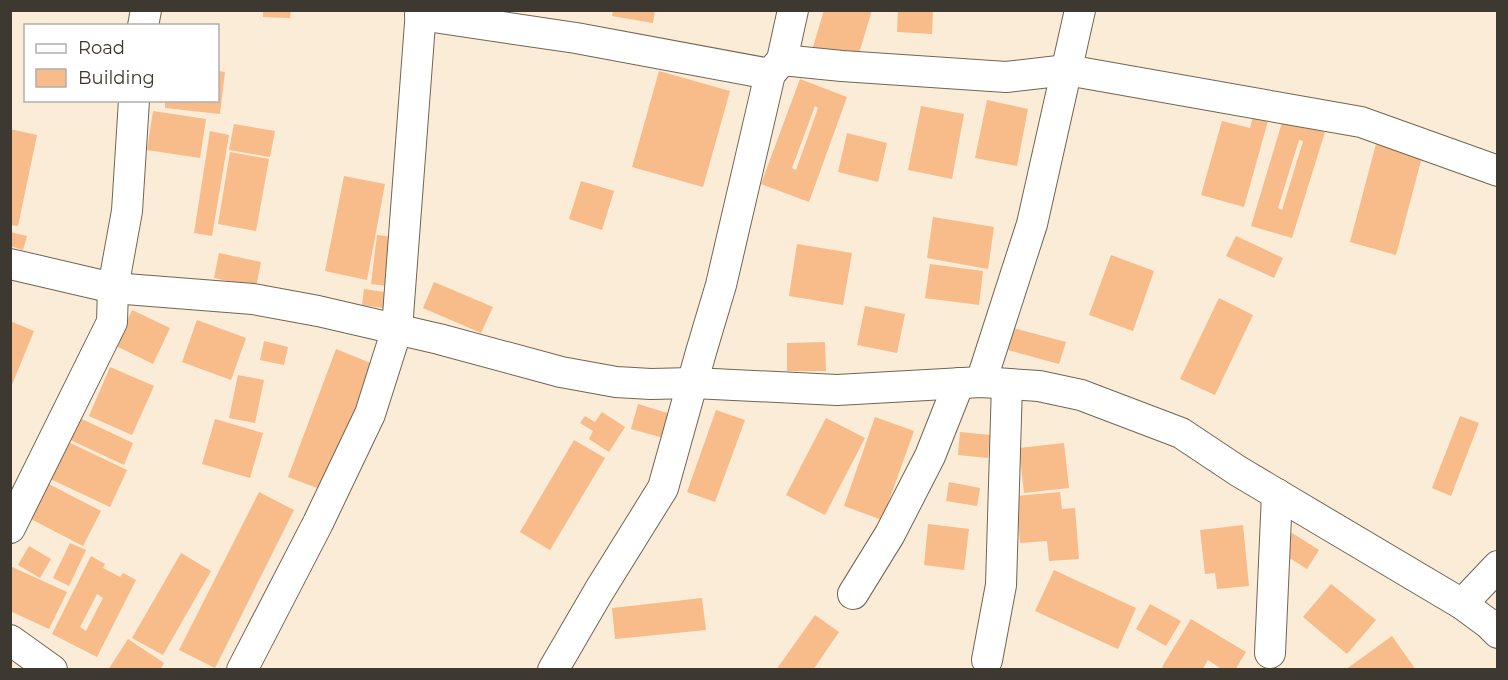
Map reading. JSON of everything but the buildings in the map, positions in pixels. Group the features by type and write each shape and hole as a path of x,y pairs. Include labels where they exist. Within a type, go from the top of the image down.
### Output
{"street":[{"path":"553,669 663,488 721,285 776,67 793,10"},
{"path":"853,594 890,534 930,456 982,383 1032,224 1080,10"},
{"path":"242,669 318,523 370,414 397,329 420,13 776,67 842,66 1006,78 1067,70 1361,122 1497,171"},
{"path":"10,528 112,322 113,288 127,212 134,102"},
{"path":"10,264 113,288 253,299 318,311 440,339 561,372 616,382 837,390 982,383 1039,386 1082,395 1181,433 1238,471 1462,604 1489,624 1497,633"},
{"path":"982,383 1001,585 987,660"},
{"path":"1270,653 1277,494"},
{"path":"1462,604 1497,566"},
{"path":"10,640 52,669"}]}
